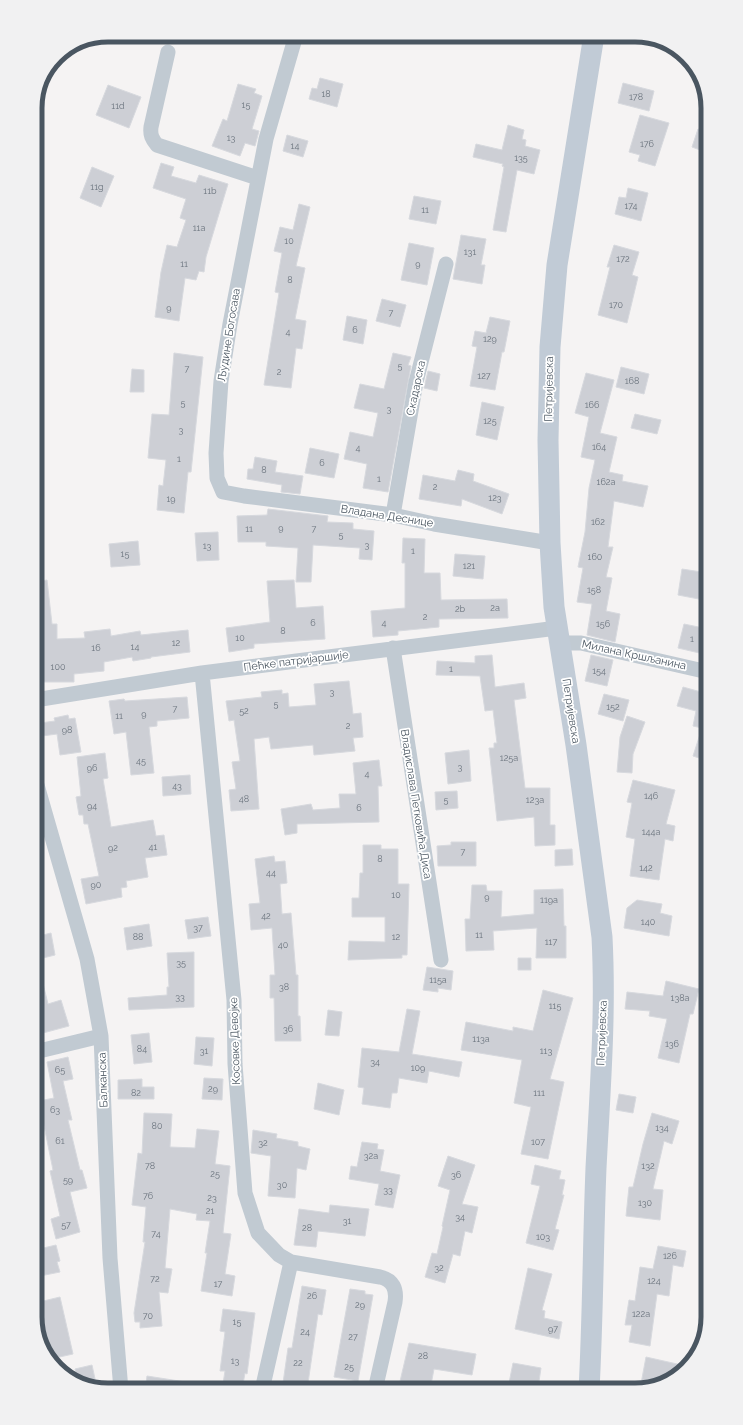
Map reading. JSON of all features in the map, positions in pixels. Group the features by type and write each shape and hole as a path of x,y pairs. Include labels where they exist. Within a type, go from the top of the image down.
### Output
{"main road":[{"name":"Петријевска","path":"589,1383 604,958 576,745 559,635 550,543 548,440 553,297 561,233 593,42"}],"street":[{"name":"Људине Богосава","path":"223,492 217,478 216,453 221,381 230,324 266,140 294,42"},
{"path":"168,52 150,134 156,145 258,178"},
{"name":"Скадарска","path":"392,515 416,382 446,264"},
{"name":"Владана Деснице","path":"223,492 263,499 392,515 434,524 550,543"},
{"name":"Пећке патријаршије","path":"42,699 202,673 393,648 559,635"},
{"name":"Милана Кршљанина","path":"559,635 581,643 701,670"},
{"name":"Владислава Петковића Диса","path":"393,648 440,960"},
{"name":"Косовке Девојке","path":"202,673 234,1000 235,1064 245,1193 258,1233 280,1255 291,1262"},
{"name":"Балканска","path":"42,802 87,958 101,1036 110,1258 120,1383"},
{"path":"42,1050 101,1036"},
{"path":"264,1383 291,1262 380,1277 389,1281 395,1287 395,1302 377,1383"}],"building":[{"path":"320,78 343,84 337,107 309,99 312,88 317,89"},
{"path":"623,83 654,91 649,111 618,103"},
{"path":"238,84 256,89 254,93 262,96 252,129 259,131 255,146 245,143 240,156 212,146 223,119 227,121"},
{"path":"108,85 141,97 129,128 96,115"},
{"path":"640,115 669,123 655,166 638,161 640,155 629,152"},
{"path":"508,125 524,130 522,139 526,140 525,146 540,150 534,174 517,170 506,232 493,230 504,167 502,166 503,164 473,157 476,144 502,150"},
{"path":"698,129 701,130 701,150 692,147"},
{"path":"287,135 308,141 303,157 283,151"},
{"path":"161,163 174,167 171,176 196,183 199,175 228,184 206,257 204,272 199,271 196,280 185,278 179,321 155,317 161,272 167,245 177,247 186,220 180,218 186,199 153,188"},
{"path":"92,167 114,176 101,207 80,198"},
{"path":"628,188 648,193 641,221 615,214 619,197 626,198"},
{"path":"414,196 441,201 436,224 409,219"},
{"path":"299,204 310,207 296,266 305,268 295,319 306,321 302,349 296,348 291,388 264,385 279,293 275,292 282,253 274,251 280,227 293,230"},
{"path":"461,235 486,239 481,265 485,265 482,284 453,279"},
{"path":"409,243 434,248 427,285 401,280"},
{"path":"614,245 639,252 632,275 638,277 627,323 598,315 610,267 607,267"},
{"path":"382,299 406,305 400,327 376,321"},
{"path":"347,316 367,320 363,344 343,340"},
{"path":"490,317 510,321 504,352 502,352 495,390 470,386 477,347 472,346 475,331 486,333"},
{"path":"174,353 203,357 191,472 188,472 184,513 157,510 159,485 163,486 166,460 148,458 152,414 169,415"},
{"path":"393,353 411,357 408,365 411,366 388,492 363,488 367,464 344,459 350,432 373,437 378,413 354,408 360,384 384,389"},
{"path":"621,367 649,374 644,394 616,387"},
{"path":"132,369 144,370 144,392 130,392"},
{"path":"428,371 440,374 437,391 424,388"},
{"path":"586,373 614,380 600,433 617,437 609,472 623,475 622,481 648,486 643,507 614,501 608,547 613,547 606,577 612,578 606,611 620,614 615,642 587,635 592,604 577,602 583,568 578,567 585,532 589,488 595,460 581,457 589,417 575,413"},
{"path":"482,402 504,407 497,440 476,435"},
{"path":"635,414 661,420 657,434 631,428"},
{"path":"310,448 339,454 334,478 305,473"},
{"path":"255,457 277,461 275,472 303,476 300,494 281,492 282,485 247,479 248,469 253,469"},
{"path":"458,470 474,474 473,481 509,494 502,514 462,499 461,506 419,499 423,475 455,481"},
{"path":"268,509 328,516 327,522 353,523 353,529 374,531 372,560 359,559 360,548 313,545 311,582 296,582 298,548 266,546 266,542 238,542 237,516 267,515"},
{"path":"218,532 219,560 197,561 195,533"},
{"path":"403,538 425,539 424,573 440,573 441,600 507,599 508,618 439,619 439,627 398,631 398,635 373,637 371,611 405,608 405,563 402,563"},
{"path":"138,541 140,565 111,567 109,544"},
{"path":"455,554 485,556 483,579 453,576"},
{"path":"682,569 701,572 701,599 678,595"},
{"path":"47,580 52,624 57,624 57,639 85,638 84,632 110,629 111,636 140,631 141,635 188,630 190,652 133,661 132,657 104,662 104,671 74,674 74,682 42,682 42,581"},
{"path":"294,580 296,608 323,606 325,639 254,644 254,648 229,652 226,628 270,622 267,581"},
{"path":"684,624 701,628 701,653 678,648"},
{"path":"492,655 495,687 524,683 526,698 514,700 525,788 550,788 550,825 555,825 555,845 535,846 534,817 497,821 489,748 494,748 494,743 497,743 493,710 485,711 480,676 436,675 437,661 475,663 475,656"},
{"path":"591,655 613,660 607,686 585,681"},
{"path":"349,681 353,714 361,713 363,737 353,738 355,751 314,755 313,745 271,749 269,737 254,739 259,809 231,811 229,790 236,789 232,762 240,761 234,720 229,721 226,701 262,697 261,692 282,690 282,694 288,693 289,707 316,705 314,684"},
{"path":"683,687 701,692 701,728 693,726 696,711 677,706"},
{"path":"604,694 629,700 623,721 598,714"},
{"path":"187,697 189,718 157,721 157,726 149,727 154,773 131,775 126,732 114,734 109,701 124,699 125,701"},
{"path":"68,715 69,719 75,718 81,752 60,755 57,734 42,736 42,723 55,721 54,718"},
{"path":"627,716 645,722 633,754 632,773 617,772 620,737"},
{"path":"701,731 701,759 693,756"},
{"path":"469,750 471,781 448,784 445,753"},
{"path":"105,753 108,778 103,779 111,827 153,820 156,836 164,835 167,855 145,858 148,877 126,881 127,887 121,888 122,897 86,904 81,879 99,876 88,824 84,824 83,815 79,815 76,797 81,796 77,757"},
{"path":"379,760 382,786 378,786 379,822 297,824 297,833 285,835 281,809 311,804 313,810 340,808 339,794 356,794 353,763"},
{"path":"190,775 191,794 163,796 162,777"},
{"path":"633,780 675,790 666,824 675,826 673,841 665,839 659,880 630,876 635,839 626,837 632,803 627,802"},
{"path":"457,791 458,808 436,810 435,792"},
{"path":"451,842 476,842 476,866 438,866 437,846 451,845"},
{"path":"363,845 381,845 381,849 398,849 398,884 409,884 407,955 402,955 402,958 348,960 349,941 385,942 385,917 352,917 352,898 359,898 360,873 363,873"},
{"path":"572,849 573,865 555,866 555,850"},
{"path":"274,856 275,862 285,861 287,883 280,884 282,914 291,913 296,975 298,975 298,1016 300,1016 301,1041 275,1041 274,998 270,998 270,975 275,975 272,928 251,930 249,904 260,903 255,859"},
{"path":"472,885 486,885 487,891 502,891 501,917 534,914 534,890 563,889 564,926 566,926 566,958 536,958 537,928 493,931 494,950 466,951 465,919 470,919"},
{"path":"637,900 662,904 660,913 672,916 669,936 624,928 627,908"},
{"path":"208,917 211,936 188,939 185,920"},
{"path":"149,924 152,946 127,950 124,928"},
{"path":"51,933 55,955 42,958 42,935"},
{"path":"194,952 194,1007 129,1010 128,998 167,995 167,987 169,987 167,953"},
{"path":"518,958 531,958 531,970 518,970"},
{"path":"427,967 453,971 451,990 438,988 438,992 423,990"},
{"path":"42,979 48,1004 61,1000 69,1026 43,1033"},
{"path":"666,981 699,989 693,1014 690,1014 679,1063 658,1058 667,1019 649,1016 650,1011 625,1009 627,992 663,996"},
{"path":"543,990 573,998 550,1079 564,1082 548,1159 521,1154 531,1107 514,1103 522,1060 461,1050 466,1022 513,1031 513,1027 533,1031"},
{"path":"407,1009 420,1011 412,1054 462,1062 459,1077 429,1071 427,1083 399,1078 397,1093 392,1093 390,1108 362,1104 364,1088 358,1087 362,1048 399,1052"},
{"path":"328,1010 342,1012 339,1036 325,1035"},
{"path":"149,1033 152,1062 134,1064 131,1035"},
{"path":"196,1037 214,1038 212,1066 194,1064"},
{"path":"68,1057 73,1079 63,1081 72,1120 68,1120 80,1170 82,1170 87,1188 70,1192 80,1232 56,1239 51,1219 60,1216 50,1171 53,1170 42,1116 42,1100 54,1098 47,1062"},
{"path":"204,1078 223,1079 222,1100 202,1099"},
{"path":"142,1079 142,1087 154,1087 154,1099 118,1099 118,1080"},
{"path":"318,1083 344,1090 339,1115 314,1109"},
{"path":"619,1094 636,1097 633,1113 616,1110"},
{"path":"144,1113 172,1114 170,1147 195,1148 197,1129 219,1131 215,1164 230,1166 223,1233 231,1234 225,1274 235,1276 232,1296 201,1291 210,1221 196,1220 197,1214 170,1209 165,1268 172,1269 168,1293 159,1292 162,1326 140,1328 140,1322 135,1322 134,1313 145,1242 143,1242 146,1207 132,1205 138,1153 142,1154"},
{"path":"652,1113 679,1121 672,1144 664,1141 653,1189 663,1190 660,1220 626,1216 629,1187 633,1187"},
{"path":"253,1130 277,1134 276,1138 298,1142 298,1146 310,1149 306,1170 297,1168 295,1198 268,1196 271,1156 251,1153"},
{"path":"362,1142 378,1144 377,1149 384,1150 380,1171 400,1175 393,1208 375,1205 379,1184 349,1179 351,1166 357,1167"},
{"path":"448,1156 475,1165 462,1204 478,1207 472,1233 465,1231 460,1256 453,1254 445,1283 425,1277 432,1253 437,1254 443,1227 450,1190 438,1186"},
{"path":"535,1165 561,1171 559,1179 565,1180 562,1195 564,1195 555,1229 559,1230 553,1250 526,1243 540,1186 531,1184"},
{"path":"330,1205 369,1209 365,1236 318,1231 316,1247 294,1245 299,1209 329,1213"},
{"path":"56,1245 60,1261 57,1262 60,1272 42,1276 42,1248"},
{"path":"658,1246 686,1251 683,1267 673,1265 669,1296 657,1294 650,1346 629,1342 632,1325 625,1325 629,1300 635,1301 640,1267 653,1269"},
{"path":"528,1268 552,1274 542,1310 545,1311 544,1318 562,1322 559,1339 515,1329"},
{"path":"302,1286 326,1290 322,1315 318,1314 308,1383 283,1383 288,1348 292,1348"},
{"path":"350,1289 365,1291 365,1294 373,1295 358,1381 334,1377"},
{"path":"60,1297 73,1354 56,1358 51,1350 43,1330 42,1301"},
{"path":"223,1309 255,1313 247,1374 245,1373 243,1383 223,1383 225,1371 220,1371 225,1332 220,1331"},
{"path":"409,1343 476,1354 472,1375 434,1369 431,1383 400,1383"},
{"path":"646,1357 681,1365 660,1378 641,1383"},
{"path":"513,1363 541,1368 539,1383 509,1383"},
{"path":"92,1365 96,1382 79,1376 76,1374 75,1369"},
{"path":"147,1376 192,1383 146,1383"}]}
